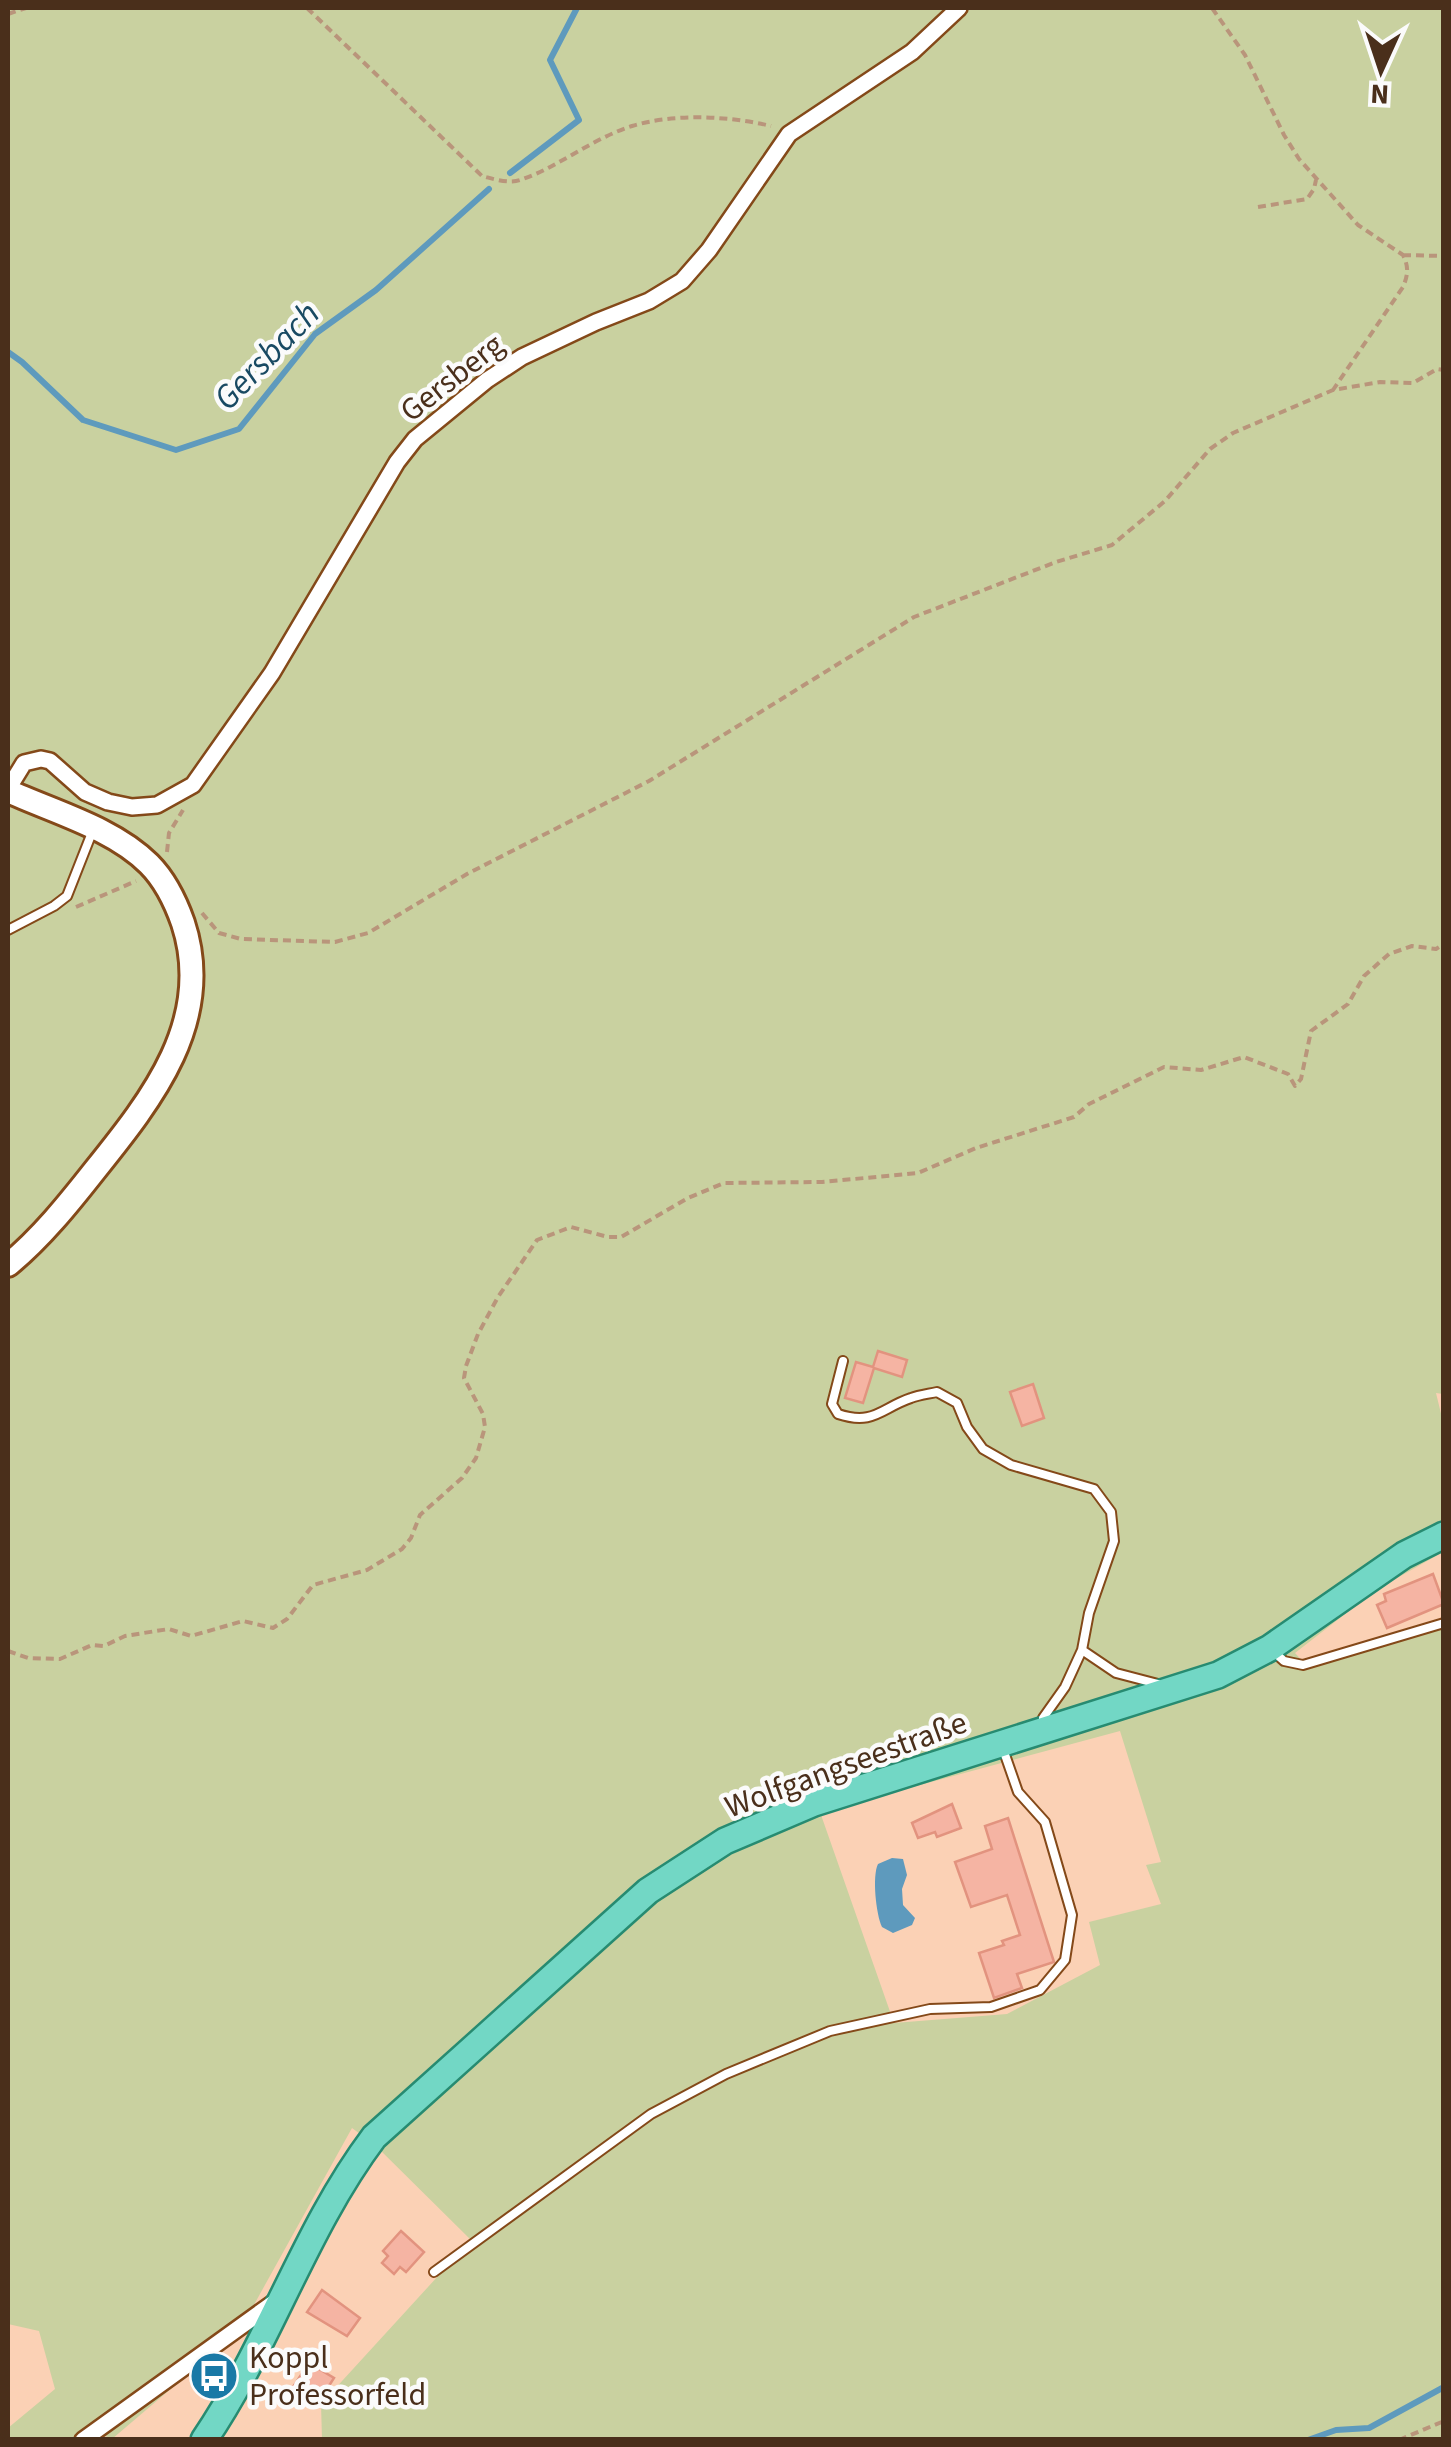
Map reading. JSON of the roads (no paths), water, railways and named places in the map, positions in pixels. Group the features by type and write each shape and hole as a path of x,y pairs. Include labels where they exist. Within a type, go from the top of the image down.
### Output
{"main road":[{"path":"8,790 122,844 158,874 180,916 191,959 188,1006 178,1046 154,1093 54,1219 8,1265"},
{"name":"Wolfgangseestraße","path":"204,2440 259,2348 320,2218 374,2136 657,1884 757,1826 814,1803 1218,1675 1270,1648 1404,1555 1444,1535"}],"street":[{"name":"Gersberg","path":"8,790 24,764 42,759 61,768 78,788 116,804 157,805 189,788 272,673 397,462 415,439 487,380 522,357 650,301 682,281 709,250 789,134 912,52 959,8"},
{"path":"84,2440 283,2296"}],"lane":[{"path":"8,930 67,896 93,829"},
{"path":"843,1362 832,1404 838,1414 854,1420 876,1417 908,1398 936,1392 957,1402 967,1427 983,1448 1011,1466 1094,1489 1112,1512 1114,1542 1089,1613 1082,1650 1065,1687 1043,1718 1045,1732"},
{"path":"1270,1648 1284,1661 1303,1665 1444,1623"},
{"path":"1082,1650 1116,1672 1160,1682 1167,1693"},
{"path":"434,2272 651,2114 726,2074 830,2031 930,2008 990,2007 1040,1990 1065,1960 1072,1915 1046,1822 1018,1792 1002,1744"}],"water":[{"path":"892,1858 903,1859 907,1875 902,1889 903,1905 915,1918 912,1925 893,1933 882,1927 875,1886 878,1864"}],"waterway":[{"name":"Gersbach","path":"510,173 579,120 550,60 577,8"},
{"name":"Gersbach","path":"8,352 83,420 176,450 239,429 315,334 376,290 489,189"},
{"path":"1308,2440 1336,2430 1369,2428 1444,2387"}],"place":[{"name":"Koppl Professorfeld","path":"214,2376"}]}
